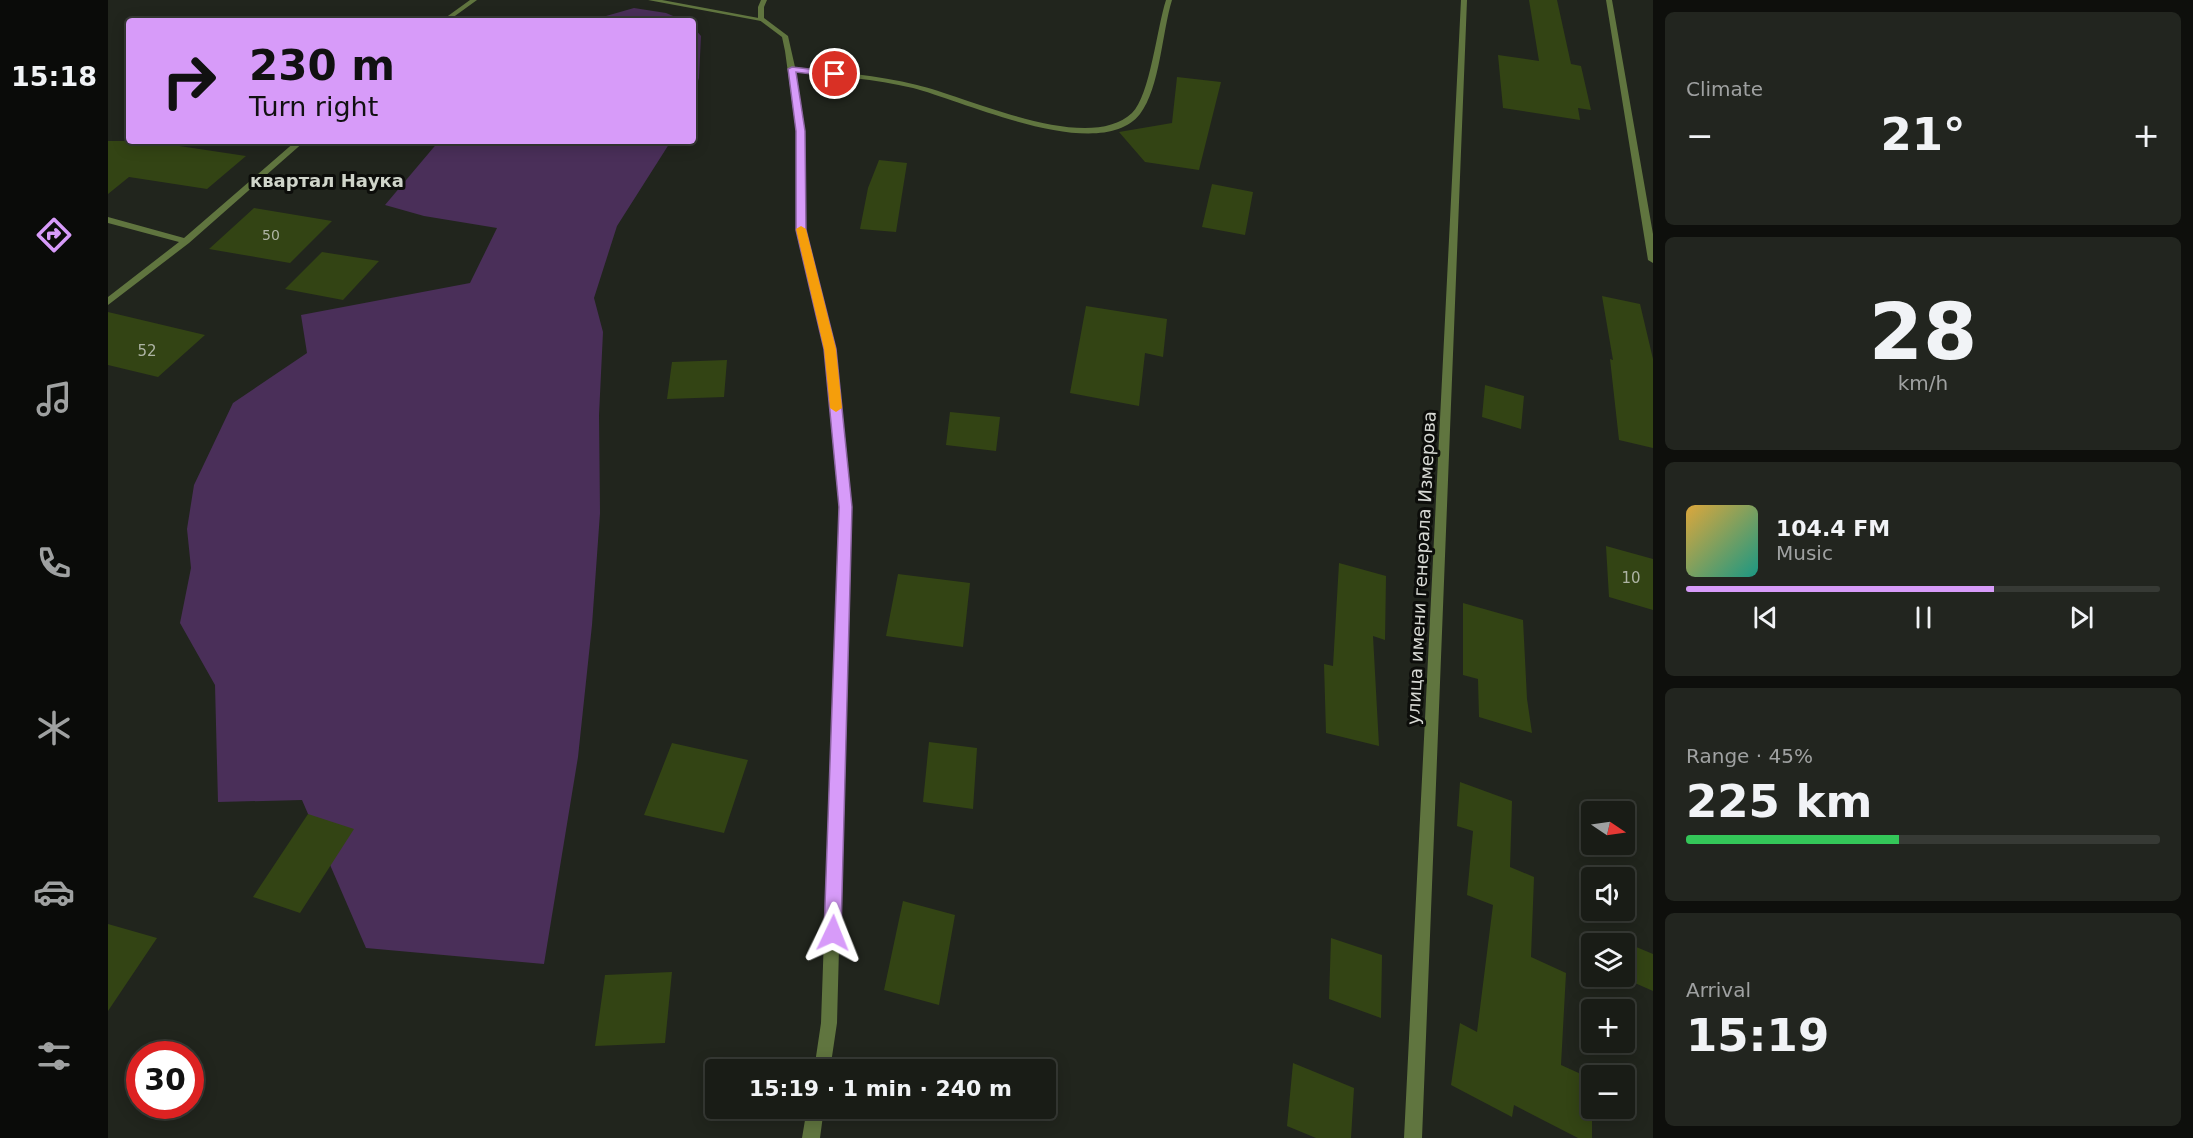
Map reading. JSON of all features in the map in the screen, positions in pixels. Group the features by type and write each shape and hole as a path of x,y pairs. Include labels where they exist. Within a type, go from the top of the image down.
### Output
{"street":[{"path":"448,18 474,0"},
{"path":"651,0 761,19 785,36 792,69 800,131 801,230 830,349 845,507 829,1023 824,1059"},
{"path":"761,19 761,6 764,0"},
{"path":"792,69 917,87 994,113 1048,127 1085,131 1118,127 1136,114 1144,98 1169,0"},
{"name":"улица имени генерала Измерова","path":"1413,1138 1464,0"},
{"path":"1609,0 1653,260"},
{"path":"108,302 186,241 298,144"},
{"path":"108,220 186,241"},
{"path":"811,1138 814,1119"}],"shaded area":[{"path":"634,8 666,13 678,18 603,18"},
{"path":"696,30 701,36 699,78 696,87"},
{"path":"436,144 669,144 617,226 594,298 603,332 599,415 600,513 592,625 578,757 544,964 366,948 302,800 218,802 215,685 180,623 191,568 187,529 194,485 233,403 307,353 301,315 470,283 497,228 424,216 385,205"}],"building":[{"path":"1529,0 1557,0 1571,64 1581,66 1591,110 1578,108 1580,120 1503,108 1498,55 1539,61"},
{"path":"1177,77 1221,82 1199,170 1145,162 1119,132 1172,123"},
{"path":"108,141 126,141 126,144 166,144 246,156 207,189 129,177 108,194"},
{"path":"879,160 907,163 896,232 860,229 868,188"},
{"path":"1212,184 1253,192 1245,235 1202,227"},
{"path":"254,208 332,221 290,263 209,249"},
{"path":"322,252 379,261 343,300 285,289"},
{"path":"1602,296 1640,304 1653,359 1653,448 1619,440 1610,359 1613,360"},
{"path":"1086,306 1167,319 1163,357 1145,353 1139,406 1070,393"},
{"path":"108,312 205,335 158,377 108,365"},
{"path":"727,360 724,397 667,399 672,362"},
{"path":"1485,385 1524,396 1521,429 1482,417"},
{"path":"950,412 1000,417 996,451 946,445"},
{"path":"1606,546 1653,559 1653,610 1609,597"},
{"path":"1339,563 1386,576 1385,640 1373,636 1379,746 1326,733 1324,664 1333,666"},
{"path":"898,574 970,583 963,647 886,636"},
{"path":"1463,603 1523,620 1527,699 1532,733 1479,717 1478,679 1463,675"},
{"path":"929,742 977,748 973,809 923,802"},
{"path":"672,743 748,760 724,833 644,815"},
{"path":"1460,782 1512,801 1510,867 1534,877 1531,957 1566,973 1561,1065 1581,1074 1581,1119 1592,1119 1592,1138 1578,1138 1514,1105 1512,1117 1451,1085 1460,1023 1477,1032 1493,905 1467,895 1473,831 1457,826"},
{"path":"308,814 354,829 300,913 253,897"},
{"path":"903,901 955,915 939,1005 884,990"},
{"path":"108,924 157,938 108,1011"},
{"path":"1331,938 1382,955 1381,1018 1329,999"},
{"path":"1635,946 1653,954 1653,991 1635,983"},
{"path":"672,972 665,1043 595,1046 605,975"},
{"path":"1293,1063 1354,1088 1351,1138 1316,1138 1287,1126"}],"slow traffic":[{"path":"801,229 830,349 836,408"}],"district":[{"name":"квартал Наука","path":"327,180"}],"route":[{"path":"833,933 845,507 830,349 801,230 800,131 792,69 835,74"}]}
